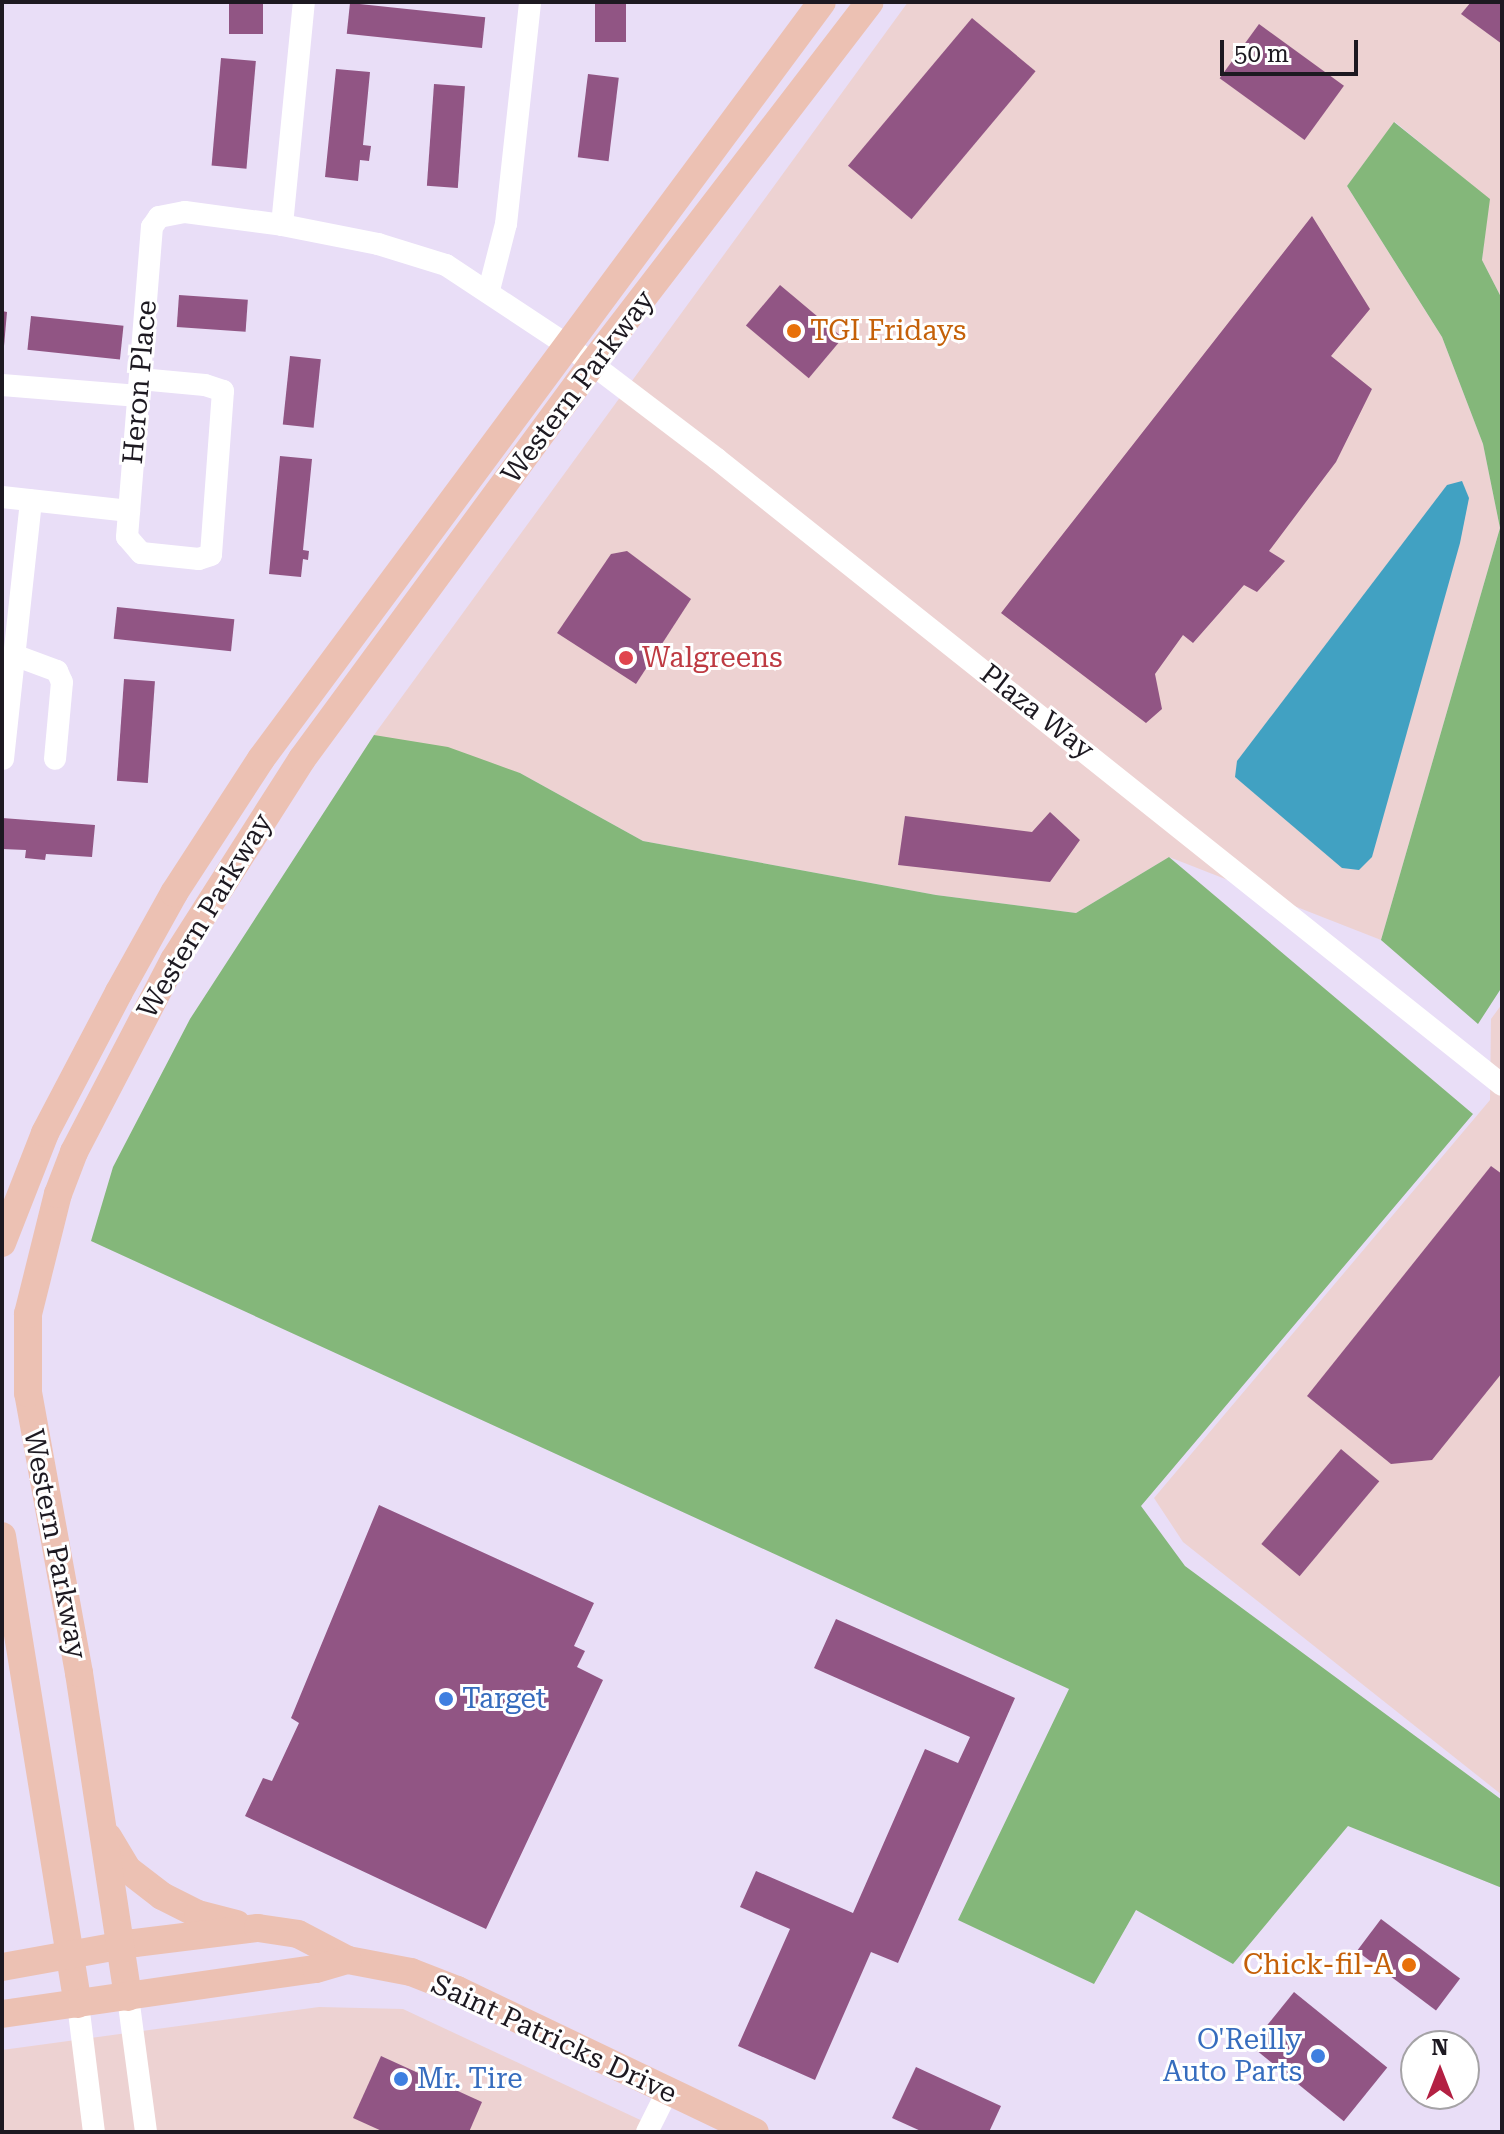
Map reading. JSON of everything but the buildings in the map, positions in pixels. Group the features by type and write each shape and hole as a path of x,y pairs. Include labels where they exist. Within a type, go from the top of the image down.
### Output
{"main road":[{"name":"Western Parkway","path":"2,1243 45,1133 174,893 261,759 822,2"},
{"name":"Western Parkway","path":"128,1997 25,1363 35,1275 58,1194 145,1013 229,870 302,759 592,364 870,2"},
{"name":"Western Parkway","path":"2,1536 78,2004"},
{"path":"102,1825 127,1869 162,1896 198,1914 258,1928"},
{"name":"Saint Patricks Drive","path":"2,1967 120,1945 258,1928 298,1934 348,1960 411,1972 457,1990 755,2132"},
{"name":"Saint Patricks Drive","path":"2,2014 128,1997 348,1960"}],"street":[{"path":"282,225 304,2"},
{"path":"489,290 508,210 530,2"},
{"name":"Plaza Way","path":"152,227 159,217 185,212 282,225 414,253 489,290 592,364 1502,1085"},
{"name":"Heron Place","path":"139,388 223,391 215,541 211,555 199,559 141,553 127,537 129,511 152,227"},
{"path":"2,385 139,388"},
{"path":"2,497 129,511"},
{"path":"3,759 31,501"},
{"path":"14,655 57,671 62,682 55,759"},
{"path":"128,1997 146,2132"},
{"path":"78,2004 94,2132"},
{"path":"647,2132 667,2092"}],"shaded area":[{"path":"908,2 1502,2 1502,299 1482,260 1489,199 1395,122 1347,186 1442,337 1483,444 1500,528 1381,940 1169,857 1076,913 936,895 643,841 520,773 374,735"},
{"path":"1502,1004 1502,1795 1183,1542 1154,1498 1490,1100 1491,1019"},
{"path":"319,2007 403,2009 666,2132 2,2132 2,2050"}],"green space":[{"path":"1394,122 1490,199 1482,260 1502,299 1502,987 1478,1024 1381,940 1500,528 1483,444 1442,337 1347,186"},
{"path":"374,735 448,747 520,773 643,841 936,895 1076,913 1169,857 1473,1114 1141,1506 1185,1566 1502,1800 1502,1888 1348,1826 1233,1964 1136,1910 1094,1984 958,1920 1069,1689 91,1241 113,1167 190,1019"}],"water":[{"path":"1462,481 1469,498 1460,543 1372,857 1359,870 1342,868 1235,777 1237,761 1447,485"}],"place":[{"name":"TGI Fridays","path":"794,331"},
{"name":"Walgreens","path":"626,658"},
{"name":"Target","path":"446,1699"},
{"name":"Chick-fil-A","path":"1409,1965"},
{"name":"O'Reilly Auto Parts","path":"1318,2056"},
{"name":"Mr. Tire","path":"401,2079"}]}
